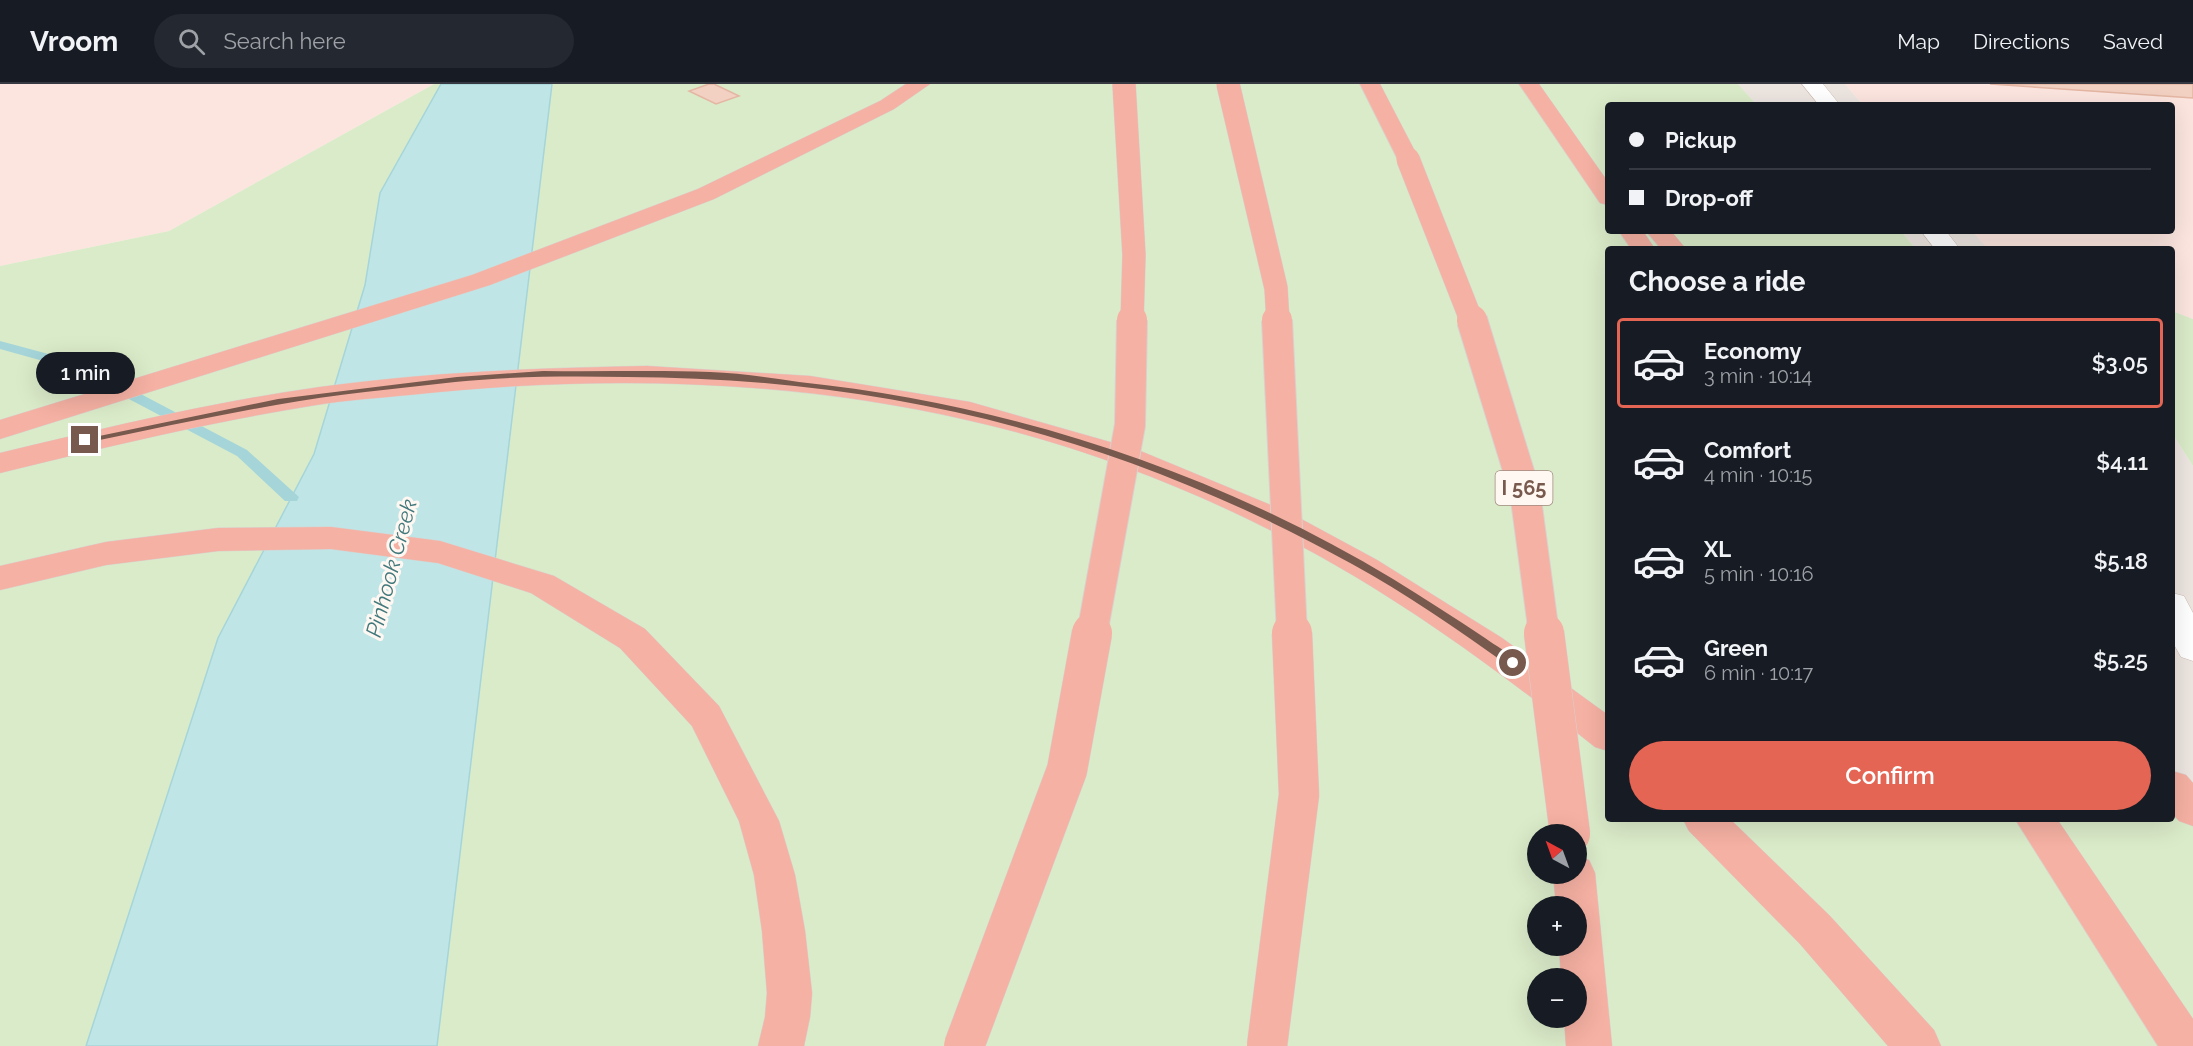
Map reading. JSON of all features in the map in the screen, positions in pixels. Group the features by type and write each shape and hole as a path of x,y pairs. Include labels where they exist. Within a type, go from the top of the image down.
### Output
{"highway":[{"path":"0,430 491,276 706,194 887,105 920,84"},
{"path":"964,1046 1067,770 1130,425 1134,255 1124,84"},
{"path":"1228,84 1276,288 1299,795 1267,1046"},
{"name":"I 565","path":"1370,84 1408,159 1465,299 1525,492 1569,824"},
{"path":"1529,84 1605,194"},
{"path":"1398,95 1408,159"},
{"path":"1549,113 1605,174"},
{"path":"1661,234 1671,246"},
{"path":"0,463 85,440 183,419 278,402 457,380 543,374 712,375 874,392 977,413 1114,452 1194,483 1276,520 1359,563 1444,615 1531,675 1605,734"},
{"path":"0,578 42,566 125,550 204,540 279,536 349,538 415,546 478,560 536,580 589,608 637,642 682,683 719,733 749,792 771,855 784,926 790,1007 781,1046"},
{"path":"2175,790 2193,809"},
{"path":"1706,822 1815,930 1918,1046"},
{"path":"2037,822 2184,1046"},
{"path":"1575,884 1589,1046"}],"street":[{"path":"1812,84 1827,102"},
{"path":"1935,234 1945,246"},
{"path":"2175,611 2193,648"}],"shaded area":[{"path":"0,84 434,84 169,231 0,266"},
{"path":"1738,84 1845,84 1860,102 1754,102"},
{"path":"1845,84 2193,84 2193,319 2175,312 2175,246 1985,246 1975,234 2175,234 2175,102 1860,102"},
{"path":"1904,234 1975,234 1985,246 1914,246"},
{"path":"2175,438 2193,466 2193,815 2175,771"}],"green space":[{"path":"434,84 441,84 380,193 365,285 314,454 218,638 86,1046 0,1046 0,266 169,231"},
{"path":"552,84 1738,84 1754,102 1605,102 1605,234 1904,234 1914,246 1605,246 1605,822 2175,822 2175,771 2193,815 2193,1046 437,1046"},
{"path":"2175,312 2193,319 2193,466 2175,438"}],"water":[{"name":"Pinhook Creek","path":"441,84 552,84 437,1046 86,1046 218,638 314,454 365,285 380,193"}],"building":[{"path":"714,84 739,96 716,104 689,91"},
{"path":"1990,84 2193,84 2193,98"}],"waterway":[{"path":"0,345 77,366 242,453 291,497"}],"route":[{"path":"85,440 278,402 369,389 543,374 629,372 712,375 793,381 874,392 954,407 1034,427 1114,452 1194,483 1276,520 1359,563 1444,615 1513,663"}]}
